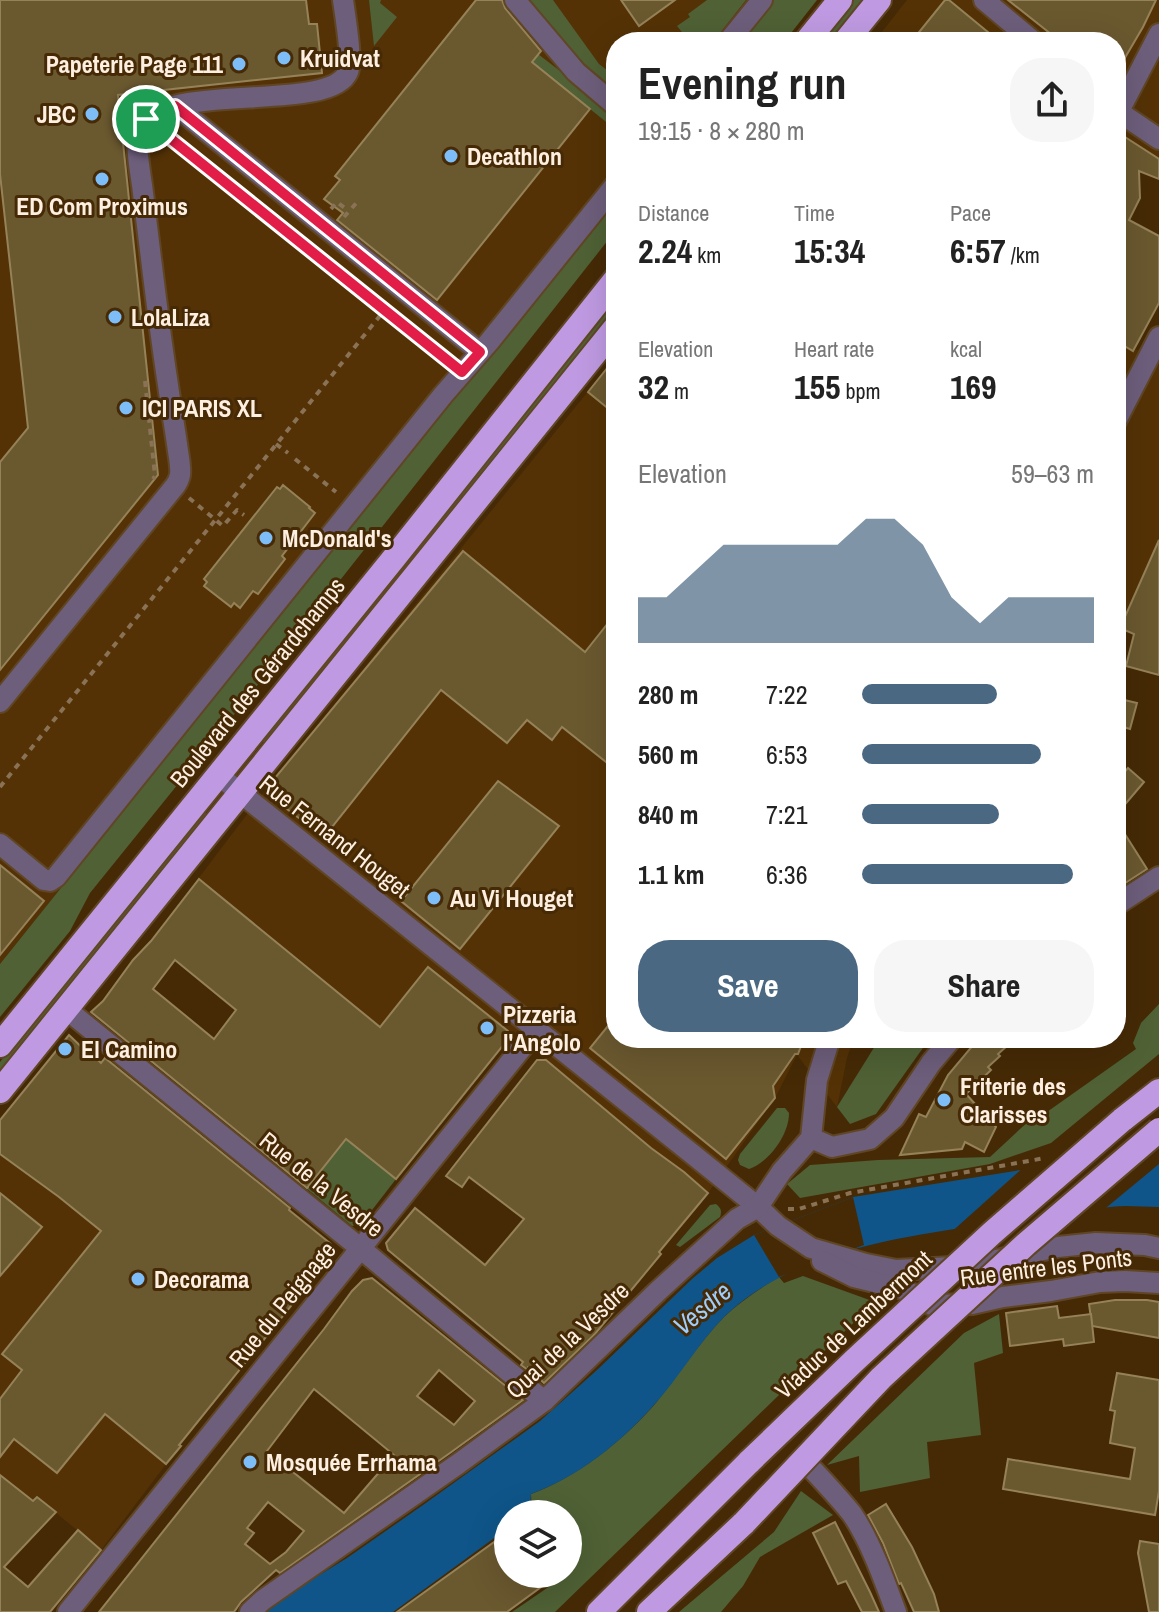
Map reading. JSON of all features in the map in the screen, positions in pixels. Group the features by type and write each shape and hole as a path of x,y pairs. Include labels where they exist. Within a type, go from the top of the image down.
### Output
{"highway":[{"path":"814,32 840,0"},
{"path":"853,32 879,0"},
{"name":"Boulevard des Gérardchamps","path":"0,1045 606,292"},
{"path":"0,1091 606,339"},
{"name":"Viaduc de Lambermont","path":"599,1612 855,1360 992,1233 1159,1091"},
{"path":"649,1612 744,1523 881,1378 1026,1244 1159,1130"}],"street":[{"path":"0,702 179,478 138,149 139,129 154,112 175,106 324,90 340,83 350,65 343,0"},
{"path":"515,0 576,72 606,98"},
{"path":"736,32 762,0"},
{"path":"984,0 1022,32"},
{"path":"1126,96 1159,34"},
{"path":"175,106 480,352"},
{"path":"1126,119 1159,139"},
{"path":"2,851 44,880 50,881 56,877 606,196"},
{"path":"1126,401 1159,337"},
{"name":"Rue Fernand Houget","path":"218,775 758,1207"},
{"path":"1126,898 1159,877"},
{"name":"Rue de la Vesdre","path":"66,1009 544,1401"},
{"name":"Rue du Peignage","path":"68,1612 537,1029"},
{"path":"827,1048 817,1080 811,1138 832,1147 870,1139 894,1118 944,1048"},
{"name":"Quai de la Vesdre","path":"250,1612 544,1401 737,1219 758,1207 782,1171 811,1138"},
{"name":"Rue entre les Ponts","path":"758,1207 778,1226 854,1277 903,1289 932,1305 972,1304 1100,1282 1159,1283"},
{"name":"Rue entre les Ponts","path":"822,1255 896,1270 953,1267 1096,1243 1159,1248"},
{"path":"814,1471 854,1517 896,1612"}],"path":[{"path":"146,119 462,372"},
{"path":"339,218 342,220 358,201"},
{"path":"337,202 346,209"},
{"path":"0,787 385,309"},
{"path":"276,444 288,453"},
{"path":"295,459 336,492"},
{"path":"182,492 223,526 237,510 244,515"},
{"path":"758,1207 799,1209 850,1193 980,1170"}],"shaded area":[{"path":"0,0 774,0 748,32 606,32 606,207 0,964"},
{"path":"907,0 1008,0 1048,32 882,32"},
{"path":"1079,0 1159,0 1159,159 1129,139 1126,140 1126,57 1142,27"},
{"path":"1126,242 1159,258 1159,303 1134,350 1159,349 1159,641 1126,631"},
{"path":"606,369 606,1048 850,1048 837,1107 797,1055 775,1098 708,1193 464,996 454,1105 396,1179 346,1139 306,1188 244,1137 267,1107 236,1010 151,941 270,784"},
{"path":"143,1092 105,1414 166,1464 101,1550 37,1497 0,1542 0,1154 26,1172"}],"green space":[{"path":"369,0 381,0 380,3 397,17 374,46"},
{"path":"526,0 553,0 606,69 606,89 587,74"},
{"path":"707,0 746,0 721,32 682,32 677,26 690,17 688,14"},
{"path":"774,0 817,0 792,32 748,32"},
{"path":"854,0 864,0 839,32 828,32"},
{"path":"538,54 606,106 606,122 532,62"},
{"path":"606,207 606,243 90,893 70,931 0,1017 0,964"},
{"path":"606,309 606,323 266,744 260,739"},
{"path":"206,813 207,816 0,1077 0,1062 191,823"},
{"path":"1159,1004 1159,1054 1051,1143 990,1164 800,1198 787,1184 810,1165 990,1157 1034,1116 1037,1119 1136,1049 1133,1043 1141,1023"},
{"path":"874,1048 923,1048 876,1114 850,1124 837,1107"},
{"path":"777,1108 785,1108 789,1113 782,1139 756,1165 749,1169 740,1165 740,1154"},
{"path":"346,1139 396,1179 362,1223 352,1226 306,1188"},
{"path":"716,1204 721,1210 720,1217 680,1247 676,1245 710,1205"},
{"path":"803,1276 875,1302 582,1586 582,1500 531,1500 531,1494 582,1468 629,1431 655,1404 724,1317 779,1277 784,1283"},
{"path":"999,1314 1003,1353 974,1363 981,1435 927,1442 930,1478 860,1492 859,1456 827,1465 964,1333"},
{"path":"801,1491 833,1515 760,1557 743,1586 721,1612 679,1612 774,1532"},
{"path":"547,1588 580,1588 555,1612 512,1612"}],"water":[{"name":"Vesdre","path":"1133,1152 1159,1157 1159,1207 1096,1208 929,1233 855,1249 785,1275 753,1293 725,1316 662,1395 612,1446 582,1468 531,1494 531,1500 494,1500 494,1538 393,1612 266,1612 540,1421 717,1258 754,1235 853,1197"}],"pier":[{"path":"1133,1148 1159,1153 1159,1164 1101,1212 948,1235 1026,1165"},
{"path":"853,1197 864,1245 779,1277 754,1235"}],"building":[{"path":"0,0 306,0 309,24 317,24 322,73 118,95 158,475 0,670 0,462 28,428 0,174"},
{"name":"Decathlon","path":"476,0 502,0 505,8 541,51 532,62 590,109 437,300 337,220 343,213 324,199 340,180 335,176"},
{"path":"621,0 675,0 639,26"},
{"path":"945,0 949,0 988,32 919,32"},
{"path":"1008,0 1156,0 1126,56 1126,32 1048,32"},
{"path":"1126,138 1159,159 1159,179 1139,171 1140,198 1129,220 1159,236 1159,303 1133,351 1126,347"},
{"path":"606,370 606,407 588,392"},
{"name":"McDonald's","path":"283,485 315,513 258,594 253,591 240,608 234,603 231,607 204,586 207,582 204,579 277,487 280,489"},
{"path":"1159,540 1159,675 1126,666 1134,634 1126,631 1126,614"},
{"path":"463,551 585,652 606,626 606,762 562,727 552,740 527,720 507,743 441,690 324,837 275,800 270,784"},
{"path":"1126,700 1137,703 1130,729 1126,728"},
{"path":"1128,768 1144,782 1126,803"},
{"path":"498,781 559,826 460,949 401,901"},
{"path":"1126,836 1147,869 1126,883"},
{"path":"0,865 44,901 0,955"},
{"path":"199,879 380,1027 428,967 508,1031 509,1038 396,1179 346,1139 307,1188 91,1012","holes":["175,960 236,1010 214,1039 153,989"]},
{"path":"606,1028 606,1048 800,1048 773,1086 775,1098 726,1159 590,1048"},
{"path":"69,1035 93,1058 101,1063 105,1058 331,1244 332,1255 166,1464 105,1414 57,1473 14,1439 0,1457 0,1399 22,1370 2,1354 101,1231 0,1154 0,1120"},
{"path":"971,1048 1005,1048 988,1067 991,1070 966,1094 996,1127 984,1152 965,1142 962,1149 900,1155 919,1114 926,1117 948,1075"},
{"path":"537,1060 546,1060 708,1193 595,1334 544,1383 388,1250 386,1243 415,1208 485,1265 524,1219 469,1177 462,1187 446,1176"},
{"path":"0,1193 42,1227 0,1276"},
{"path":"372,1278 523,1400 280,1573 276,1570 234,1612 99,1612 352,1291 363,1280","holes":["439,1370 475,1401 454,1425 417,1396","314,1389 394,1455 344,1513 267,1451","268,1502 304,1531 286,1552 270,1564 245,1544 254,1533 247,1528"]},
{"path":"1115,1300 1159,1302 1159,1338 1092,1326 1089,1304"},
{"path":"1057,1306 1059,1318 1091,1314 1094,1342 1064,1346 1063,1339 1010,1346 1006,1313"},
{"path":"1117,1373 1159,1380 1159,1491 1155,1515 1003,1489 1008,1459 1130,1479 1135,1448 1110,1443 1115,1411 1110,1410"},
{"path":"0,1475 33,1501 37,1497 56,1512 4,1567 28,1587 78,1530 101,1550 50,1612 0,1612"},
{"path":"886,1504 912,1547 939,1612 914,1612 899,1584 868,1515"},
{"path":"835,1522 879,1612 862,1612 846,1581 838,1584 813,1533"},
{"path":"1140,1541 1159,1544 1159,1612 1149,1612 1138,1553"},
{"path":"494,1542 494,1588 540,1588 507,1612 397,1612"}],"place":[{"name":"Kruidvat","path":"284,58"},
{"name":"Papeterie Page 111","path":"239,64"},
{"name":"JBC","path":"92,114"},
{"name":"Decathlon","path":"451,156"},
{"name":"ED Com Proximus","path":"102,179"},
{"name":"LolaLiza","path":"115,317"},
{"name":"ICI PARIS XL","path":"126,408"},
{"name":"McDonald's","path":"266,538"},
{"name":"Au Vi Houget","path":"434,898"},
{"name":"Pizzeria l'Angolo","path":"487,1028"},
{"name":"El Camino","path":"65,1049"},
{"name":"Friterie des Clarisses","path":"944,1100"},
{"name":"Decorama","path":"138,1279"},
{"name":"Mosquée Errhama","path":"250,1462"}],"route":[{"path":"175,106 480,352 462,372 146,119 161,108 175,106"}]}
